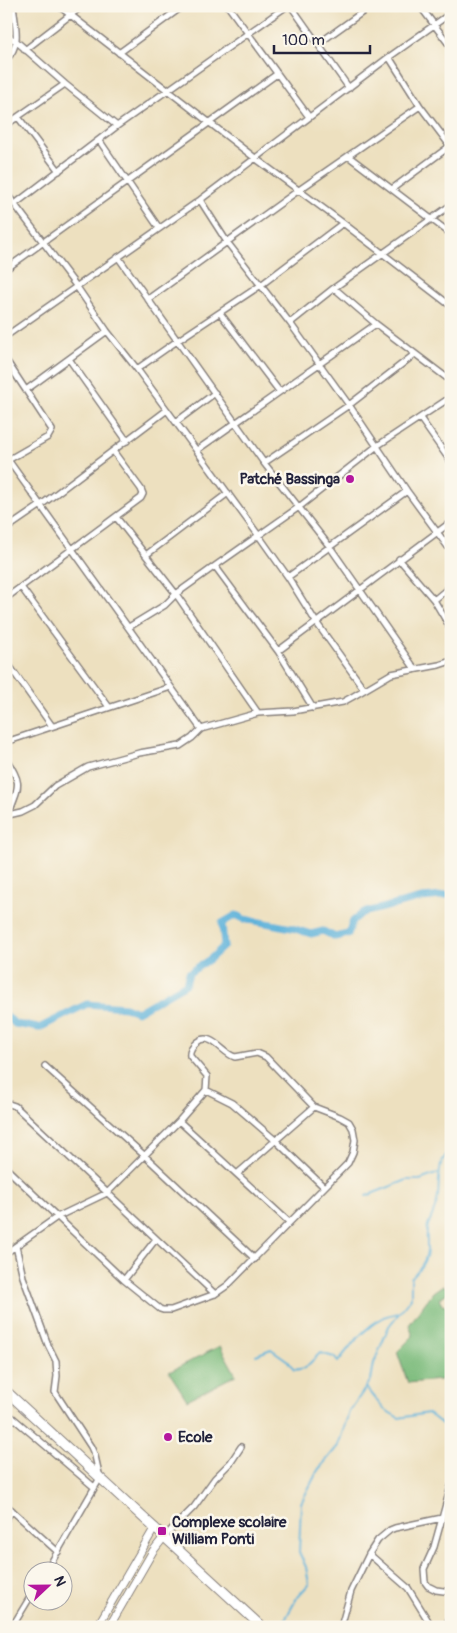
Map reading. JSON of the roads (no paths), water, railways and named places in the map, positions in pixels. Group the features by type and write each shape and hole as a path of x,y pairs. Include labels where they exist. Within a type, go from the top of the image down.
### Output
{"highway":[{"path":"6,1391 262,1627"}],"street":[{"path":"6,59 15,49 14,6"},
{"path":"59,6 209,123 451,306"},
{"path":"25,50 69,14 82,6"},
{"path":"119,53 183,6"},
{"path":"228,6 308,117"},
{"path":"15,204 117,126 289,6 349,88"},
{"path":"318,44 371,6"},
{"path":"420,6 451,47"},
{"path":"6,336 200,200 308,117 451,13"},
{"path":"6,35 117,126"},
{"path":"389,57 420,106 450,146 392,189"},
{"path":"6,269 277,74"},
{"path":"6,125 65,84"},
{"path":"148,299 299,190 420,106"},
{"path":"18,117 58,171"},
{"path":"99,140 159,228"},
{"path":"348,156 451,234"},
{"path":"6,193 197,450 288,577 316,622 364,689"},
{"path":"200,200 227,242 290,323 349,405 436,533 451,551"},
{"path":"290,323 334,288 451,205"},
{"path":"138,370 261,285 343,223"},
{"path":"118,257 264,463 330,547 415,669"},
{"path":"334,288 376,324 451,381"},
{"path":"220,313 279,391"},
{"path":"197,450 376,324"},
{"path":"26,390 107,331"},
{"path":"264,463 349,405 415,354"},
{"path":"69,359 127,441"},
{"path":"6,360 50,426 51,433 48,437 7,458 201,729"},
{"path":"176,422 215,393"},
{"path":"129,627 165,605 176,594 259,536 377,446 451,397"},
{"path":"6,529 41,505 167,410"},
{"path":"420,418 450,459"},
{"path":"6,598 142,498 141,489 113,451"},
{"path":"288,577 407,491"},
{"path":"146,555 228,493"},
{"path":"116,517 176,594 258,712"},
{"path":"278,651 451,522"},
{"path":"400,559 434,600 451,629"},
{"path":"215,566 278,651 314,708"},
{"path":"434,600 451,586"},
{"path":"21,587 109,708"},
{"path":"7,815 23,811 35,805 55,786 88,767 139,752 180,746 201,729 258,712 314,708 343,702 391,674 451,661"},
{"path":"6,662 52,726"},
{"path":"6,742 171,687"},
{"path":"6,759 15,772 19,784 7,815"},
{"path":"6,1168 57,1217 124,1280 163,1310 174,1309 215,1294 228,1286 348,1163 353,1152 355,1140 353,1129 349,1122 314,1107 261,1053 235,1057 220,1046 204,1039 192,1046 189,1053 207,1076 206,1090 179,1121 107,1193 57,1217 6,1253"},
{"path":"44,1066 145,1156 255,1259"},
{"path":"206,1090 232,1103 275,1140 324,1187"},
{"path":"6,1103 15,1106 215,1294"},
{"path":"237,1174 314,1107"},
{"path":"179,1121 289,1222"},
{"path":"124,1280 156,1239"},
{"path":"16,1246 23,1277 56,1361 58,1376 55,1392 91,1447 100,1478 53,1560"},
{"path":"6,1412 94,1487"},
{"path":"109,1627 152,1551 231,1462 241,1447"},
{"path":"451,1486 434,1547 424,1569 425,1582 431,1588 451,1592"},
{"path":"6,1505 58,1552"},
{"path":"6,1519 12,1510"},
{"path":"342,1627 351,1591 378,1540 390,1530 442,1518"},
{"path":"97,1627 155,1527"},
{"path":"369,1554 408,1588 432,1627"},
{"path":"12,1627 22,1610"},
{"path":"445,1627 451,1616"}],"waterway":[{"path":"6,1015 15,1024 39,1028 87,1004 125,1007 137,1012 186,984 189,973 210,959 224,946 222,923 236,915 244,919 292,928 311,934 323,931 335,937 348,934 353,921 362,913 422,898 451,895"},
{"path":"281,1627 298,1596 309,1584 306,1567 299,1552 301,1503 318,1470 338,1446 349,1412 371,1380 374,1363 389,1326 411,1298 411,1278 421,1267 426,1255 427,1228 437,1200 441,1166 446,1155 451,1150"},
{"path":"366,1196 407,1180 420,1180 439,1173"},
{"path":"256,1355 271,1349 288,1361 294,1370 305,1368 320,1353 334,1357 338,1362 370,1326 384,1317 399,1313"},
{"path":"366,1387 385,1410 399,1418 428,1413 447,1428"}],"place":[{"name":"Patché Bassinga","path":"350,479"},
{"name":"Ecole","path":"168,1437"},
{"name":"Complexe scolaire William Ponti","path":"162,1531"}]}
